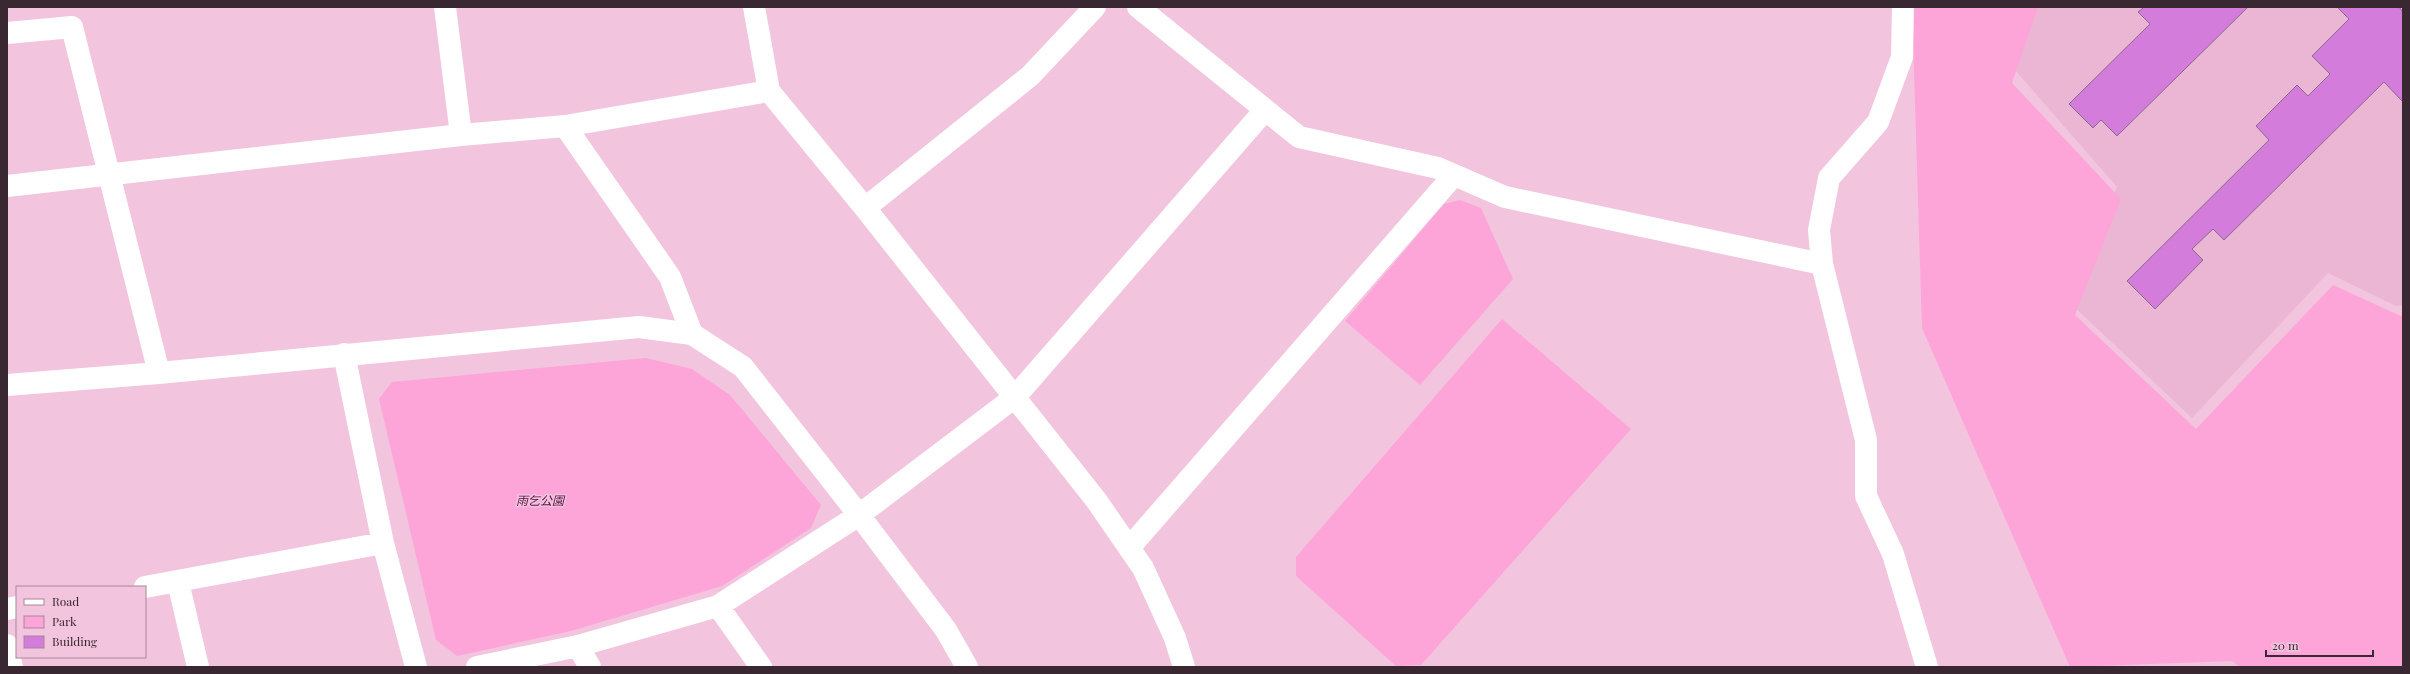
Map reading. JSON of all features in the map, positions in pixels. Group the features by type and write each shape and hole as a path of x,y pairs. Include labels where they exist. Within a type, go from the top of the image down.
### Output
{"street":[{"path":"445,7 462,135"},
{"path":"754,7 769,91 865,208 1096,500 1143,568 1175,638 1184,667"},
{"path":"865,208 1030,76 1095,7"},
{"path":"1138,7 1299,137 1438,168 1505,197 1822,264"},
{"path":"1903,7 1902,57 1878,122 1829,178 1819,230 1822,264 1866,440 1866,496 1893,554 1927,667"},
{"path":"7,33 72,27 159,373"},
{"path":"7,186 109,176 462,135 566,126 769,91"},
{"path":"477,667 578,646 718,606 859,515 1015,397 1265,110"},
{"path":"566,126 670,277 692,334"},
{"path":"1129,548 1454,175"},
{"path":"7,385 159,373 344,354 639,327 692,334 743,367 859,515 946,630 967,667"},
{"path":"344,354 383,543 416,667"},
{"path":"146,587 383,543"},
{"path":"178,582 198,667"},
{"path":"718,606 761,667"},
{"path":"7,645 12,667"},
{"path":"578,646 590,667"}],"shaded area":[{"path":"1960,7 2403,7 2403,305 2396,306 2328,273 2192,418 2070,303 2117,187"}],"green space":[{"path":"1912,7 2038,7 2012,83 2121,199 2075,315 2196,429 2333,285 2403,317 2403,667 2240,667 2232,661 2070,667 1922,328"},
{"path":"1460,200 1481,208 1513,279 1420,385 1345,321 1444,204"},
{"path":"1502,319 1631,429 1421,665 1396,666 1296,576 1296,557"},
{"name":"雨乞公園","path":"646,358 692,369 730,395 821,505 811,528 722,586 571,631 457,656 436,640 379,399 392,382"}],"building":[{"path":"2144,7 2248,7 2117,136 2101,120 2093,128 2069,104 2150,24 2138,12"},
{"path":"2337,7 2399,7 2403,12 2403,102 2384,82 2224,240 2213,229 2192,249 2203,260 2155,309 2127,281 2269,140 2256,126 2297,85 2308,96 2330,74 2312,56 2349,19"}]}
